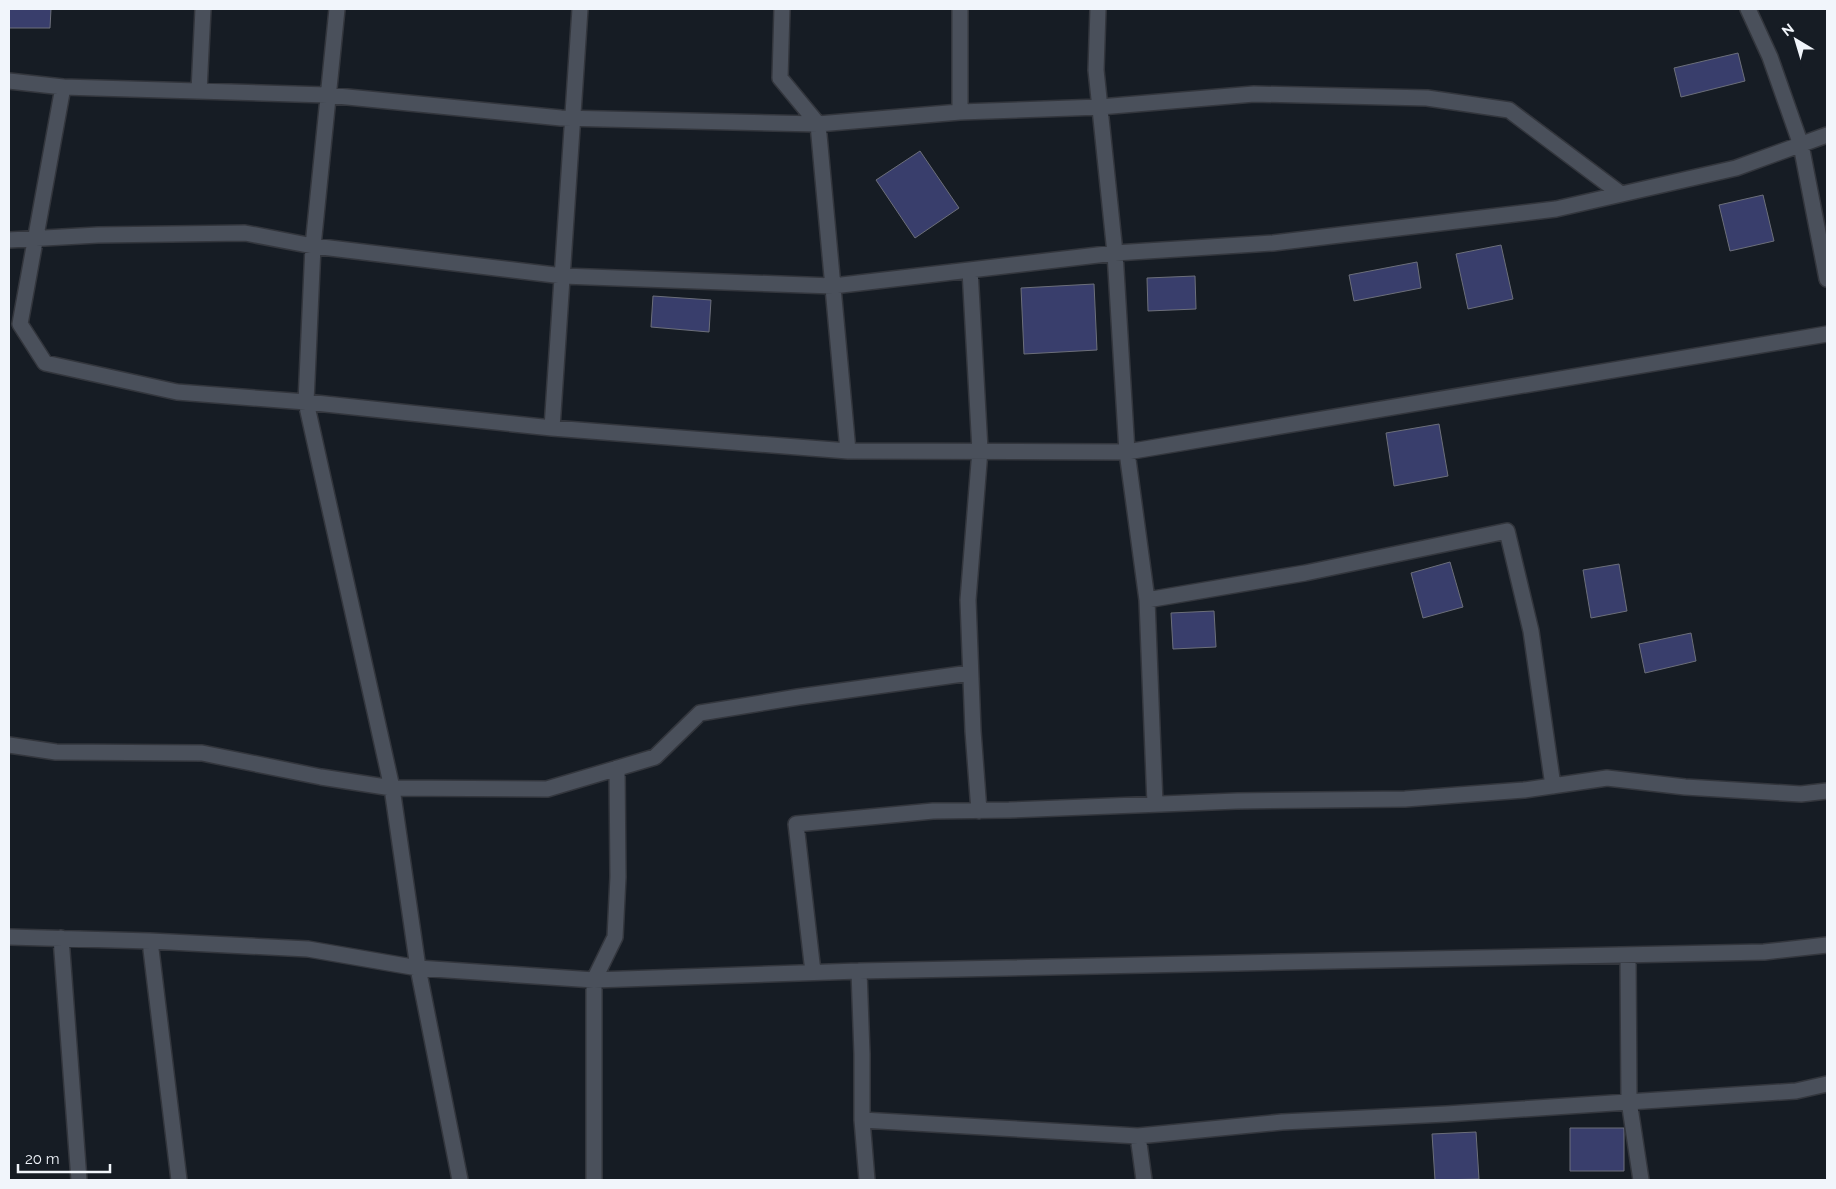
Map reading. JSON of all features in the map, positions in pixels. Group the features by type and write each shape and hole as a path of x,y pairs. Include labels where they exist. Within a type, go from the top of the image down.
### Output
{"street":[{"path":"200,91 203,9"},
{"path":"337,9 313,246 306,402 392,788 418,968 460,1180"},
{"path":"552,428 580,9"},
{"path":"782,9 780,78 818,124 848,451"},
{"path":"960,9 960,112"},
{"path":"1098,9 1096,70 1115,254 1127,452 1147,600 1155,804"},
{"path":"1748,9 1770,57 1801,144 1827,279"},
{"path":"9,81 63,87 327,95 573,118 818,124 960,112 1100,107 1254,94 1427,98 1509,110 1622,194"},
{"path":"63,87 20,324 45,363 177,392 306,402 552,428 848,451 1127,452 1827,334"},
{"path":"9,240 98,235 245,234 313,246 562,276 833,286 1115,254 1292,240 1556,209 1736,168 1827,135"},
{"path":"970,270 980,450 968,600 970,673 979,811"},
{"path":"1147,600 1305,573 1506,531 1531,631 1553,786"},
{"path":"9,745 56,752 202,753 321,777 392,788 547,789 655,757 700,713 798,696 970,673"},
{"path":"594,1180 594,980 615,937 618,876 617,768"},
{"path":"813,972 796,824 933,811 979,811 1237,801 1405,799 1553,786 1608,778 1685,787 1802,794 1827,791"},
{"path":"9,937 150,941 308,949 418,968 594,980 813,972 1764,952 1827,945"},
{"path":"61,938 79,1180"},
{"path":"150,941 179,1180"},
{"path":"1628,955 1629,1100 1641,1180"},
{"path":"859,971 862,1120 867,1180"},
{"path":"862,1120 1138,1136 1282,1122 1446,1114 1629,1100 1796,1091 1827,1084"},
{"path":"1138,1136 1144,1180"}],"building":[{"path":"9,9 51,9 50,28 9,28"},
{"path":"1738,53 1745,81 1681,97 1674,68"},
{"path":"920,151 959,208 915,238 876,180"},
{"path":"1763,195 1774,241 1730,251 1719,205"},
{"path":"1501,245 1513,299 1468,309 1456,254"},
{"path":"1417,262 1421,288 1354,301 1349,275"},
{"path":"1195,276 1196,309 1148,311 1147,278"},
{"path":"1094,284 1097,350 1024,354 1021,288"},
{"path":"653,296 711,300 709,332 651,327"},
{"path":"1439,424 1448,476 1394,486 1386,433"},
{"path":"1450,562 1463,607 1423,618 1411,573"},
{"path":"1619,564 1627,611 1591,618 1583,570"},
{"path":"1214,611 1216,647 1173,649 1171,613"},
{"path":"1691,633 1696,661 1645,673 1639,644"},
{"path":"1570,1128 1624,1128 1624,1171 1570,1171"},
{"path":"1476,1132 1479,1179 1435,1180 1432,1134"}]}
